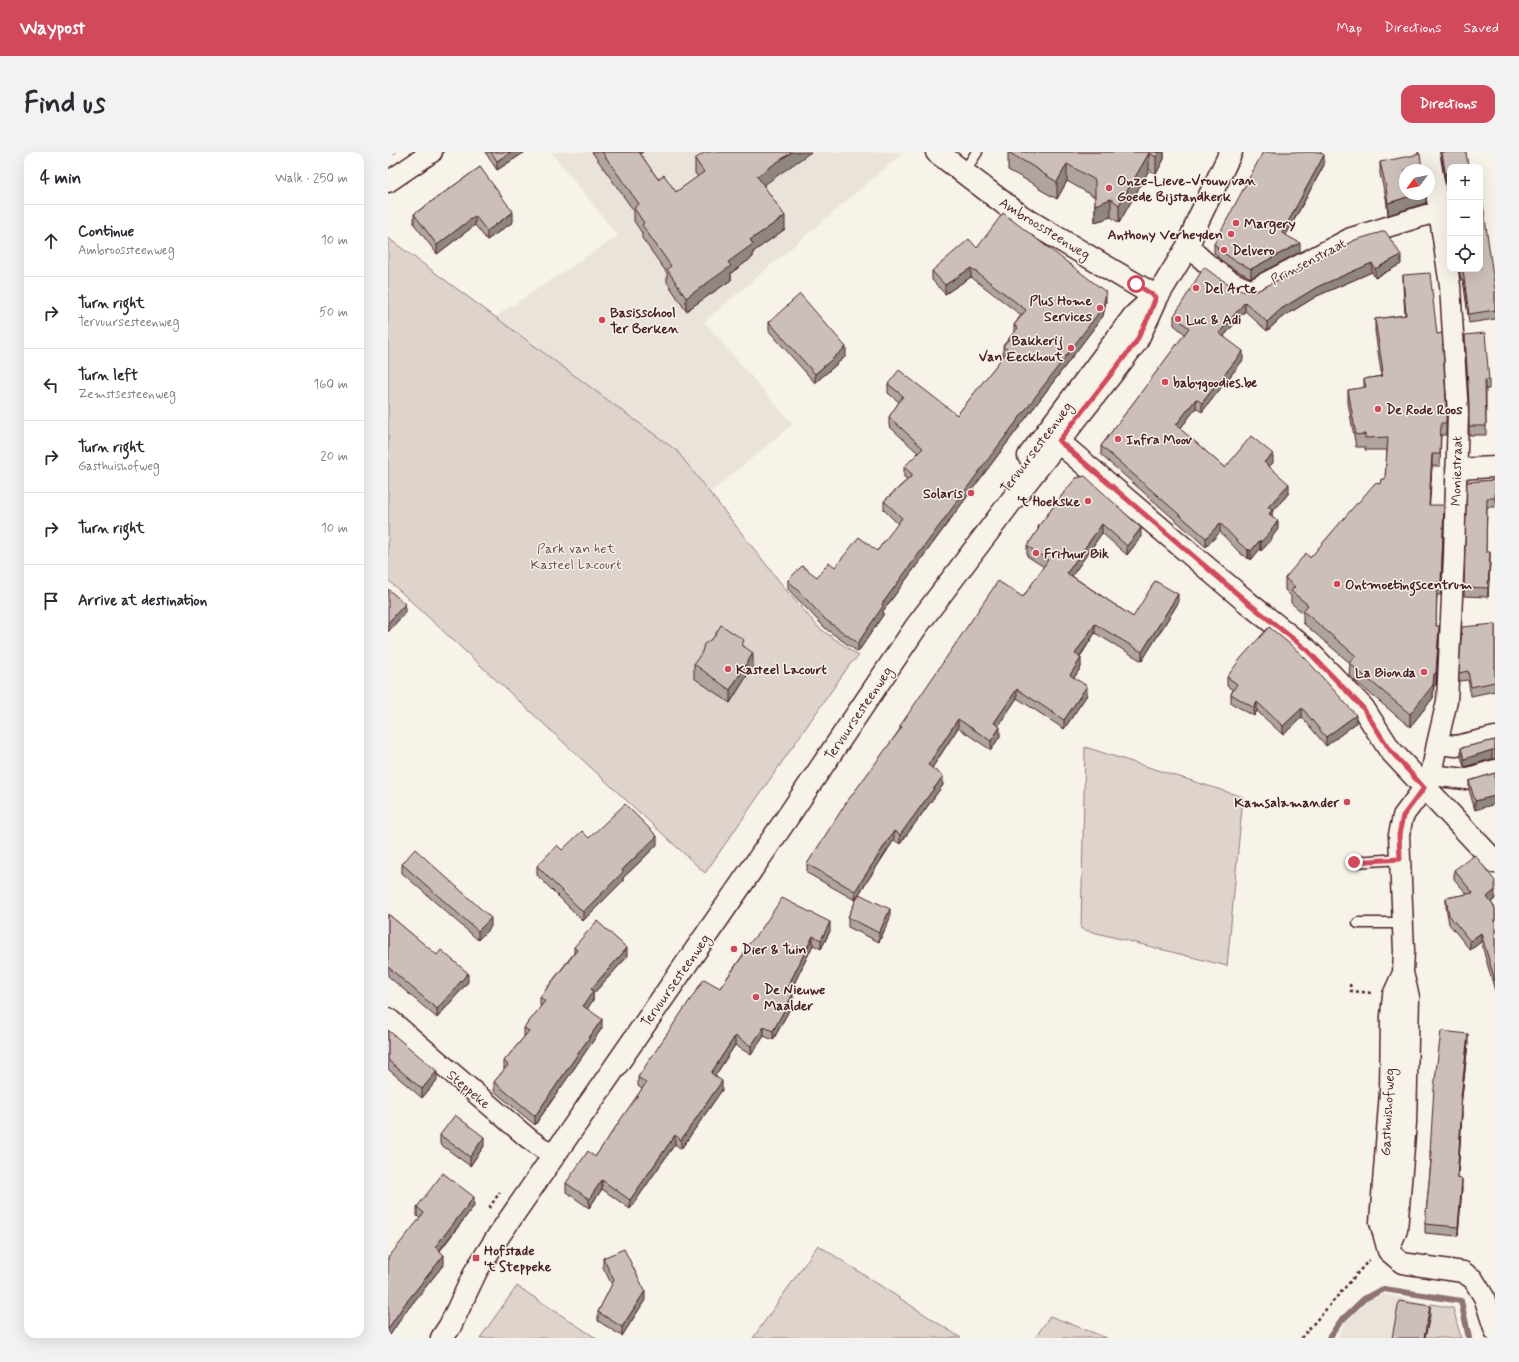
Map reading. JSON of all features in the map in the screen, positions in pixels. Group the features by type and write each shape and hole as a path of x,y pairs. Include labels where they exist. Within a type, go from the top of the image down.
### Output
{"main road":[{"name":"Ambroossteenweg","path":"937,152 1022,217 1156,297"},
{"name":"Tervuursesteenweg","path":"442,1338 450,1326 476,1271 553,1156 786,821 916,627 1009,504 1053,436 1136,342 1148,318 1156,297 1188,246 1198,220 1231,152"},
{"path":"1053,436 1247,602 1307,650 1363,708 1390,750 1428,782 1495,862"}],"street":[{"path":"388,182 432,152"},
{"name":"Moniestraat","path":"1428,152 1439,211 1450,286 1458,413 1448,701 1428,782"},
{"name":"Prinsenstraat","path":"1188,246 1202,260 1241,287 1252,290 1351,238 1439,211"},
{"path":"1456,469 1495,467"},
{"path":"1437,744 1456,746 1495,737"},
{"path":"1428,782 1465,779 1495,770"},
{"name":"Gasthuishofweg","path":"1388,1251 1396,1230 1390,1202 1396,1127 1390,1092 1409,997 1403,973 1404,951 1399,835 1403,816 1428,782"},
{"name":"Gasthuishofweg","path":"1399,1049 1393,995 1403,973"},
{"name":"Steppeke","path":"388,1018 528,1138 553,1156"},
{"path":"1388,1251 1402,1263 1462,1272 1473,1279 1484,1297 1495,1331"}],"lane":[{"path":"964,172 976,152"},
{"path":"1354,862 1400,859"},
{"path":"1358,923 1403,922"}],"path":[{"path":"1350,984 1351,991 1393,995"},
{"path":"1301,1338 1371,1258 1388,1251"}],"shaded area":[{"name":"Basisschool Ter Berken","path":"551,152 904,152 704,322 793,424 711,492 677,451 495,317 618,236"},
{"path":"1383,1294 1453,1308 1461,1338 1337,1338 1345,1322 1367,1302"}],"green space":[{"name":"Park van het Kasteel Lacourt","path":"388,238 677,451 787,591 819,628 859,656 850,664 705,873 388,580"},
{"path":"1085,747 1243,797 1227,966 1081,929"},
{"path":"818,1245 961,1338 753,1338"},
{"path":"517,1286 596,1338 480,1338"},
{"path":"1431,1304 1453,1308 1461,1338 1425,1338"},
{"path":"1050,1316 1107,1338 1035,1338"}],"building":[{"path":"491,152 511,152 497,161"},
{"path":"602,152 639,152 658,179 664,175 676,192 704,172 695,159 705,152 792,152 757,176 785,216 750,240 753,244 728,262 731,266 686,298 667,269 671,266 642,225 644,223 634,208 639,204"},
{"path":"1008,152 1159,152 1156,157 1149,153 1119,205 1111,199 1095,205 1095,180 1067,164 1057,182"},
{"path":"1263,152 1320,152 1324,155 1282,233 1300,243 1251,269 1232,259 1214,244"},
{"path":"1442,152 1466,152 1468,164 1447,164 1447,183"},
{"path":"1420,154 1421,164 1399,164 1399,200 1388,203 1380,162"},
{"path":"480,167 513,212 487,231 475,216 437,245 414,214"},
{"path":"1483,204 1495,291 1495,310 1469,314 1463,272 1483,272"},
{"path":"1003,213 1106,292 1103,307 986,462 882,604 883,606 858,643 826,620 788,580 802,566 817,577 829,562 835,567 859,537 877,551 902,518 884,501 913,475 904,467 923,448 889,417 903,396 888,384 899,370 957,415 1008,350 1003,346 1018,328 1014,325 1026,310 971,268 945,285 932,271 969,239 977,248"},
{"path":"1385,231 1401,255 1375,269 1372,263 1317,287 1281,309 1267,322 1245,302 1219,333 1243,351 1202,403 1196,399 1176,425 1225,468 1251,436 1273,454 1264,462 1289,484 1268,507 1272,510 1269,514 1278,521 1271,529 1272,530 1261,542 1260,540 1251,551 1240,544 1220,523 1206,538 1101,446 1189,328 1174,316 1204,267 1220,279 1238,289 1249,292 1257,291 1355,240"},
{"path":"1430,273 1437,334 1442,333 1446,401 1446,423 1441,423 1440,454 1432,454 1429,505 1444,505 1441,583 1437,582 1436,626 1439,626 1436,673 1434,674 1433,685 1410,714 1349,663 1356,656 1303,611 1308,605 1291,591 1295,587 1285,578 1306,553 1310,558 1375,483 1380,484 1381,479 1385,479 1388,437 1365,438 1365,434 1356,435 1348,390 1366,387 1364,379 1382,376 1381,372 1383,371 1375,319 1406,315 1403,275"},
{"path":"800,294 846,347 815,374 769,322"},
{"path":"1485,333 1489,380 1485,380 1486,426 1469,426 1465,335"},
{"path":"1085,476 1141,528 1127,546 1102,524 1067,573 1133,617 1155,581 1178,594 1142,652 1095,624 1075,654 1081,658 1070,675 1087,686 1064,720 1017,689 994,723 1000,727 991,741 958,719 928,765 943,776 900,835 894,831 855,891 807,864 846,803 902,727 900,726 998,581 1023,597 1048,560 1027,546 1039,528 1038,527 1066,490 1076,478"},
{"path":"1495,480 1495,498 1487,498 1486,552 1490,552 1488,588 1464,587 1467,482"},
{"path":"388,589 405,604 388,623"},
{"path":"1495,624 1495,682 1471,687 1468,671 1459,673 1462,627"},
{"name":"Kasteel Lacourt","path":"721,625 744,640 742,645 753,653 730,690 694,664 702,652 704,644 713,638"},
{"path":"1269,627 1306,659 1356,715 1326,737 1302,708 1283,726 1257,702 1254,708 1231,694 1237,684 1227,677 1241,658"},
{"path":"1495,740 1495,750 1464,759 1461,748"},
{"path":"1495,773 1495,796 1475,801 1469,781"},
{"path":"625,804 657,836 622,870 623,872 583,912 537,866 557,845 562,850 582,831 589,838"},
{"path":"415,849 491,918 478,931 402,864"},
{"path":"1475,855 1495,881 1495,890 1487,897 1495,908 1495,981 1481,933 1470,941 1449,915 1446,898 1473,893 1454,870"},
{"path":"859,894 890,909 879,933 848,917"},
{"path":"782,898 830,922 821,940 813,936 786,990 793,994 773,1031 764,1027 751,1046 735,1036 711,1073 722,1081 681,1140 675,1135 630,1200 602,1180 589,1199 566,1183 588,1151 595,1157 646,1083 638,1077 704,979 720,988 749,947 747,946 760,931"},
{"path":"388,914 437,955 441,950 468,973 437,1009 388,967"},
{"path":"597,921 627,948 591,989 593,991 583,1006 602,1019 535,1116 494,1082 508,1065 504,1061 529,1031 524,1028 545,1001 540,997 577,950 574,947"},
{"path":"388,1030 437,1071 422,1089 388,1060"},
{"path":"1441,1031 1468,1034 1460,1106 1462,1106 1457,1178 1462,1179 1458,1227 1425,1224 1432,1152 1430,1152 1434,1088"},
{"path":"455,1115 484,1137 470,1157 440,1135"},
{"path":"443,1173 474,1197 435,1247 444,1255 404,1305 388,1329 388,1258 424,1213 417,1207"},
{"path":"624,1249 645,1291 622,1327 598,1312 614,1280 603,1258"},
{"path":"1399,1301 1430,1306 1424,1338 1392,1338"}],"waterway":[{"path":"1329,1338 1340,1322 1364,1299 1384,1289 1461,1301 1469,1338"}],"place":[{"name":"Onze-Lieve-Vrouw van Goede Bijstandkerk","path":"1109,188"},
{"name":"Margery","path":"1236,223"},
{"name":"Anthony Verheyden","path":"1231,234"},
{"name":"Delvero","path":"1224,250"},
{"name":"Del Arte","path":"1196,288"},
{"name":"Plus Home Services","path":"1100,308"},
{"name":"Luc & Adi","path":"1178,319"},
{"name":"Basisschool Ter Berken","path":"602,320"},
{"name":"Bakkerij Van Eeckhout","path":"1071,348"},
{"name":"babygoodies.be","path":"1165,382"},
{"name":"De Rode Roos","path":"1378,409"},
{"name":"Infra Moov","path":"1118,439"},
{"name":"Solaris","path":"971,493"},
{"name":"'t Hoekske","path":"1088,501"},
{"name":"Frituur Bik","path":"1036,553"},
{"name":"Ontmoetingscentrum","path":"1337,584"},
{"name":"Kasteel Lacourt","path":"728,669"},
{"name":"La Bionda","path":"1424,672"},
{"name":"Kamsalamander","path":"1347,802"},
{"name":"Dier & Tuin","path":"734,949"},
{"name":"De Nieuwe Maalder","path":"756,997"},
{"name":"Hofstade 't Steppeke","path":"476,1258"}],"route":[{"path":"1136,284 1156,297 1148,318 1136,342 1124,359 1059,441 1247,602 1307,650 1363,708 1390,750 1424,788 1403,816 1399,835 1400,859 1354,862"}]}
